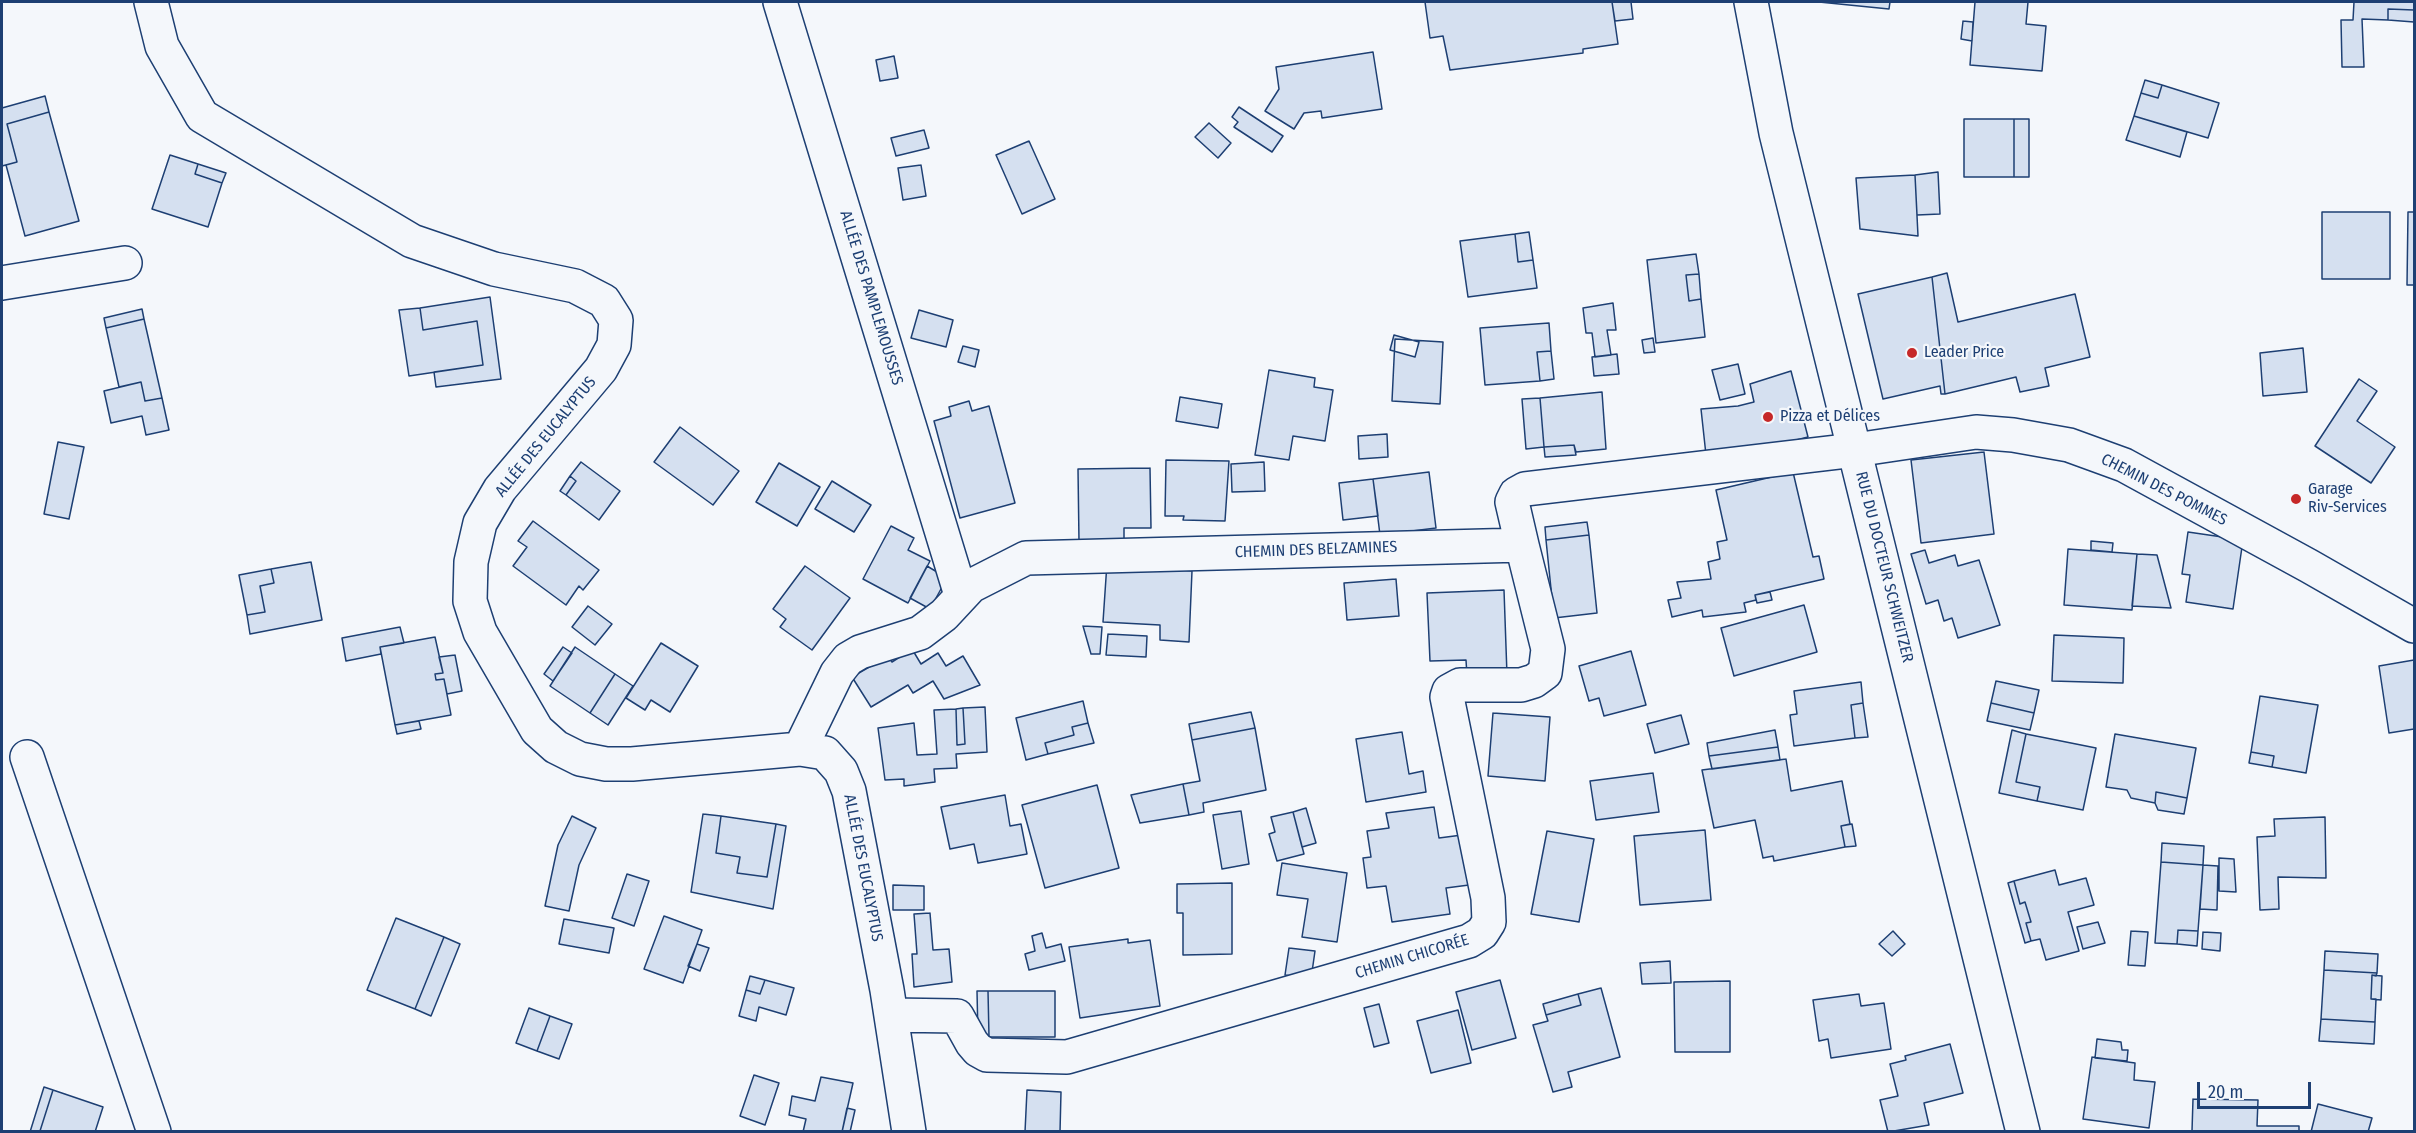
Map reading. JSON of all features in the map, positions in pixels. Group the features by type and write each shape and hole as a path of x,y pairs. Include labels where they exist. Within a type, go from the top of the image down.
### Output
{"street":[{"name":"ALLÉE DES EUCALYPTUS","path":"150,2 162,46 202,116 412,241 494,268 575,285 604,301 616,320 614,345 601,369 500,489 480,523 471,562 470,601 480,632 537,730 556,747 580,759 606,764 801,749 825,753 841,771 849,791 891,1015 909,1131"},
{"name":"ALLÉE DES PAMPLEMOUSSES","path":"780,2 961,594"},
{"name":"RUE DU DOCTEUR SCHWEITZER","path":"1751,2 1776,133 2023,1131"},
{"path":"2,283 124,264"},
{"name":"CHEMIN DES POMMES","path":"1855,450 1976,432 2013,435 2069,445 2124,465 2415,626"},
{"path":"1522,545 1512,502 1516,494 1525,489 1855,450"},
{"name":"CHEMIN DES BELZAMINES","path":"801,749 837,673 848,659 860,652 920,633 944,615 961,594 983,579 1026,558 1522,545"},
{"name":"CHEMIN CHICORÉE","path":"891,1015 957,1016 972,1043 978,1050 987,1054 1067,1057 1469,941 1482,933 1489,922 1490,910 1447,697 1449,691 1460,685 1521,684 1534,681 1545,673 1548,649 1522,545"},
{"path":"27,757 154,1131"}],"building":[{"path":"1425,2 1612,2 1618,44 1583,49 1583,53 1450,70 1443,36 1430,38"},
{"path":"1612,2 1631,2 1633,19 1615,21"},
{"path":"1819,2 1890,2 1889,9"},
{"path":"1975,2 2028,2 2026,24 2046,26 2042,71 1970,65"},
{"path":"2354,2 2414,2 2414,10 2388,9 2388,20 2362,19 2364,67 2342,67 2341,20 2353,20"},
{"path":"2388,9 2414,10 2414,22 2388,20"},
{"path":"1963,21 1973,22 1972,41 1961,39"},
{"path":"1373,52 1382,109 1322,118 1321,111 1304,113 1294,129 1265,111 1279,89 1276,67"},
{"path":"894,56 898,78 880,81 876,60"},
{"path":"2145,80 2162,85 2158,98 2141,93"},
{"path":"2162,85 2219,103 2208,138 2134,116 2141,93 2158,98"},
{"path":"45,96 49,112 7,124 17,162 2,166 2,108"},
{"path":"1239,107 1283,136 1272,152 1234,127 1238,122 1232,117"},
{"path":"49,112 79,221 25,236 6,165 17,162 7,124"},
{"path":"2134,116 2187,132 2180,157 2126,140"},
{"path":"1964,119 2014,119 2014,177 1964,177"},
{"path":"2014,119 2029,119 2029,177 2014,177"},
{"path":"1209,123 1231,143 1218,158 1195,137"},
{"path":"924,130 929,148 896,156 891,138"},
{"path":"1029,141 1055,199 1022,214 996,155"},
{"path":"170,155 198,164 195,174 222,183 208,227 152,209"},
{"path":"198,164 226,173 222,183 195,174"},
{"path":"921,165 926,196 903,200 898,168"},
{"path":"1938,172 1940,214 1917,215 1915,175"},
{"path":"1915,175 1918,236 1860,229 1856,178"},
{"path":"2322,212 2390,212 2390,279 2322,279"},
{"path":"2408,212 2414,212 2414,285 2407,285"},
{"path":"1529,232 1533,260 1518,262 1515,234"},
{"path":"1515,234 1518,262 1533,260 1537,288 1468,297 1460,241"},
{"path":"1696,254 1699,274 1686,275 1689,301 1701,299 1705,337 1656,343 1647,260"},
{"path":"1947,273 1958,322 2075,294 2090,357 2045,368 2049,386 2020,392 2016,377 1945,394 1932,277"},
{"path":"1699,274 1701,299 1689,301 1686,275"},
{"path":"1932,277 1945,394 1941,394 1940,386 1883,399 1858,294"},
{"path":"490,297 501,379 436,387 434,372 483,365 477,321 423,330 420,308"},
{"path":"1613,303 1616,330 1607,330 1611,355 1595,357 1592,333 1586,333 1583,308"},
{"path":"420,308 423,330 477,321 483,365 409,376 399,310"},
{"path":"142,309 144,319 106,328 104,318"},
{"path":"919,310 953,320 946,347 911,338"},
{"path":"144,319 162,398 145,401 141,382 119,387 106,328"},
{"path":"1549,323 1551,351 1537,352 1540,381 1485,385 1480,328"},
{"path":"1394,335 1419,342 1415,357 1390,350"},
{"path":"1653,338 1655,352 1644,353 1642,340"},
{"path":"1395,339 1443,342 1440,404 1392,401"},
{"path":"963,346 979,350 975,367 958,362"},
{"path":"2303,348 2307,392 2263,396 2260,353"},
{"path":"1551,351 1554,379 1540,381 1537,352"},
{"path":"1617,354 1619,374 1594,376 1592,357"},
{"path":"1738,364 1745,394 1720,400 1712,370"},
{"path":"1269,370 1315,378 1314,387 1333,390 1325,441 1293,436 1289,460 1255,455"},
{"path":"1791,371 1808,437 1769,447 1706,455 1701,409 1738,406 1754,402 1750,384"},
{"path":"2359,379 2377,391 2357,421 2395,447 2371,483 2315,446"},
{"path":"141,382 145,401 162,398 169,430 146,435 142,416 111,423 104,391"},
{"path":"1602,392 1606,449 1576,452 1574,445 1544,447 1540,398"},
{"path":"1180,397 1222,404 1218,428 1176,421"},
{"path":"1540,398 1544,447 1526,449 1522,399"},
{"path":"969,401 972,411 989,406 1015,503 960,518 934,421 951,416 949,407"},
{"path":"680,427 739,471 713,505 654,462"},
{"path":"1387,434 1388,457 1359,459 1358,436"},
{"path":"58,442 84,447 69,519 44,514"},
{"path":"1574,445 1576,455 1545,457 1544,447"},
{"path":"1984,452 1994,534 1921,543 1911,460"},
{"path":"1166,460 1229,461 1225,521 1183,520 1184,516 1165,516"},
{"path":"581,462 620,491 599,520 566,495 576,481 570,476"},
{"path":"1264,462 1265,491 1232,492 1231,464"},
{"path":"779,463 820,487 797,526 756,502"},
{"path":"1150,468 1151,528 1124,528 1124,541 1079,542 1078,469"},
{"path":"1429,472 1436,528 1380,535 1373,479"},
{"path":"1793,472 1813,557 1819,556 1824,579 1755,595 1756,600 1744,603 1746,612 1703,617 1702,610 1672,617 1668,600 1681,598 1677,582 1711,579 1708,562 1720,559 1717,542 1727,540 1716,490"},
{"path":"570,476 576,481 566,495 560,491"},
{"path":"1373,479 1378,516 1343,520 1339,483"},
{"path":"832,481 871,505 854,532 815,509"},
{"path":"533,521 599,570 583,590 579,586 566,605 513,566 527,547 518,541"},
{"path":"1587,522 1589,535 1546,540 1545,527"},
{"path":"891,526 914,538 908,550 930,561 908,603 863,579"},
{"path":"2188,532 2243,540 2233,609 2186,602 2190,575 2182,574"},
{"path":"1589,535 1597,613 1554,618 1546,540"},
{"path":"2091,541 2113,543 2112,552 2091,550"},
{"path":"2068,549 2137,554 2132,610 2064,605"},
{"path":"1925,550 1929,563 1955,555 1958,566 1979,560 2000,625 1958,638 1952,618 1944,621 1938,600 1926,604 1911,554"},
{"path":"2137,554 2157,555 2171,608 2132,606"},
{"path":"311,562 322,620 250,634 247,615 265,612 260,586 274,583 271,569"},
{"path":"1107,563 1192,571 1189,642 1160,640 1160,625 1103,622"},
{"path":"805,566 850,598 812,650 780,627 786,619 773,609"},
{"path":"927,566 947,578 930,609 910,598"},
{"path":"271,569 274,583 260,586 265,612 247,615 239,575"},
{"path":"1396,579 1399,616 1347,620 1344,583"},
{"path":"1504,590 1507,675 1467,676 1466,660 1430,661 1427,593"},
{"path":"1770,592 1772,600 1757,603 1755,595"},
{"path":"1804,605 1817,652 1734,676 1721,628"},
{"path":"588,606 612,624 595,645 572,627"},
{"path":"1083,626 1102,627 1100,654 1091,654"},
{"path":"400,627 404,643 380,647 381,654 346,661 342,638"},
{"path":"1108,634 1147,636 1146,657 1106,655"},
{"path":"2054,635 2124,638 2123,683 2052,681"},
{"path":"435,637 443,673 435,674 436,680 444,679 451,715 395,725 380,647"},
{"path":"661,643 698,666 670,712 651,700 645,710 626,698"},
{"path":"563,647 572,653 553,681 544,674"},
{"path":"575,647 615,674 590,713 550,686"},
{"path":"912,649 921,664 938,653 946,666 963,656 980,685 944,699 933,681 913,693 908,685 871,707 852,677 888,656 892,662"},
{"path":"1631,651 1646,705 1604,716 1599,698 1589,701 1579,666"},
{"path":"455,655 462,691 447,694 444,679 436,680 435,674 443,673 439,657"},
{"path":"2414,660 2414,729 2389,733 2379,666"},
{"path":"615,674 633,686 608,725 590,713"},
{"path":"1996,681 2039,690 2034,713 1991,703"},
{"path":"1861,682 1863,703 1851,705 1855,738 1794,746 1790,715 1797,714 1794,691"},
{"path":"2260,696 2318,705 2306,773 2272,767 2274,756 2251,752"},
{"path":"1083,701 1088,723 1072,727 1074,735 1045,743 1048,754 1026,760 1016,718"},
{"path":"1863,703 1868,737 1855,738 1851,705"},
{"path":"1991,703 2034,713 2030,730 1987,721"},
{"path":"985,707 987,752 956,754 957,768 934,769 935,782 904,786 904,779 885,780 878,728 914,723 917,755 937,754 934,710 956,709 957,745 965,744 963,708"},
{"path":"963,708 965,744 957,745 956,709"},
{"path":"1251,712 1255,728 1192,740 1189,724"},
{"path":"1493,713 1550,717 1545,781 1488,776"},
{"path":"1681,715 1689,744 1655,753 1647,724"},
{"path":"419,721 421,729 397,734 395,725"},
{"path":"1088,723 1094,743 1048,754 1045,743 1074,735 1072,727"},
{"path":"1255,728 1266,790 1203,803 1204,812 1189,815 1183,784 1200,781 1192,740"},
{"path":"1775,730 1778,747 1709,756 1707,743"},
{"path":"2012,730 2026,734 2016,782 2040,787 2037,801 1999,793"},
{"path":"1402,732 1409,774 1423,771 1426,792 1366,802 1356,739"},
{"path":"2026,734 2096,748 2083,810 2037,801 2040,787 2016,782"},
{"path":"2115,734 2196,748 2187,798 2156,792 2155,803 2131,798 2127,790 2106,787"},
{"path":"1778,747 1780,760 1712,769 1709,756"},
{"path":"2251,752 2274,756 2272,767 2249,763"},
{"path":"1786,759 1791,791 1842,781 1850,824 1841,826 1845,847 1774,861 1773,856 1763,858 1755,820 1714,828 1702,770"},
{"path":"1653,773 1659,812 1596,820 1590,781"},
{"path":"1183,784 1189,815 1140,823 1131,795"},
{"path":"1097,785 1119,868 1045,888 1022,805"},
{"path":"2156,792 2187,798 2184,814 2158,810 2155,803"},
{"path":"1005,795 1010,826 1021,824 1027,854 978,863 974,844 950,849 941,807"},
{"path":"1434,807 1439,838 1462,835 1469,885 1446,888 1450,914 1392,922 1386,886 1367,888 1363,858 1371,857 1367,831 1389,828 1386,813"},
{"path":"1306,808 1316,843 1302,847 1293,812"},
{"path":"1241,811 1249,864 1222,869 1213,815"},
{"path":"1293,812 1304,854 1277,861 1269,834 1275,832 1271,817"},
{"path":"703,814 721,816 716,853 740,857 737,873 767,877 776,824 786,826 773,909 691,892"},
{"path":"572,816 596,828 579,865 569,911 545,906 558,845"},
{"path":"721,816 776,824 767,877 737,873 740,857 716,853"},
{"path":"2325,817 2326,878 2278,877 2279,909 2260,910 2257,837 2275,836 2274,819"},
{"path":"1852,824 1856,846 1845,847 1841,826"},
{"path":"1705,830 1711,900 1640,905 1634,836"},
{"path":"1547,831 1594,839 1579,922 1531,914"},
{"path":"2162,843 2204,846 2203,865 2161,862"},
{"path":"2219,858 2234,859 2236,892 2219,891"},
{"path":"2161,862 2203,865 2198,931 2178,930 2177,944 2155,943"},
{"path":"1282,863 1347,873 1337,942 1302,937 1308,899 1277,895"},
{"path":"2203,865 2218,866 2217,910 2200,909"},
{"path":"2055,870 2059,885 2086,878 2094,905 2068,912 2079,951 2046,960 2040,939 2031,941 2026,923 2031,922 2025,902 2020,904 2014,881"},
{"path":"627,874 649,881 634,926 612,918"},
{"path":"2014,881 2020,904 2025,902 2031,922 2026,923 2031,941 2025,943 2008,883"},
{"path":"1232,883 1232,954 1183,955 1183,913 1177,913 1177,884"},
{"path":"893,885 924,886 924,910 893,910"},
{"path":"930,913 933,950 949,949 952,982 914,987 912,954 917,954 914,914"},
{"path":"664,916 702,930 683,983 644,969"},
{"path":"396,918 444,937 415,1009 367,990"},
{"path":"564,919 614,928 609,953 559,944"},
{"path":"2098,922 2105,943 2083,949 2077,927"},
{"path":"2178,930 2198,931 2197,946 2177,944"},
{"path":"1893,931 1905,944 1892,956 1879,944"},
{"path":"2131,931 2148,932 2145,966 2128,965"},
{"path":"2203,932 2221,933 2220,951 2202,949"},
{"path":"1042,933 1046,948 1061,944 1065,961 1029,970 1025,954 1035,951 1032,936"},
{"path":"444,937 460,944 431,1016 415,1009"},
{"path":"1128,939 1128,943 1150,940 1160,1006 1080,1018 1069,947"},
{"path":"697,944 709,948 700,971 688,966"},
{"path":"1289,948 1315,951 1311,979 1285,975"},
{"path":"2325,951 2378,954 2377,973 2324,970"},
{"path":"1670,961 1671,983 1642,984 1640,963"},
{"path":"2324,970 2377,973 2376,976 2372,975 2371,999 2376,999 2375,1022 2321,1019"},
{"path":"2372,975 2382,976 2381,1000 2371,999"},
{"path":"750,976 765,980 760,994 746,990"},
{"path":"765,980 794,988 786,1015 759,1007 756,1021 739,1016 746,990 760,994"},
{"path":"1500,980 1516,1038 1472,1050 1456,992"},
{"path":"1730,981 1730,1052 1675,1052 1674,982"},
{"path":"1601,988 1620,1057 1568,1072 1572,1087 1553,1092 1533,1025 1548,1021 1546,1015 1581,1005 1578,994"},
{"path":"977,991 988,991 989,1037 978,1037"},
{"path":"988,991 1055,991 1055,1037 989,1037"},
{"path":"1578,994 1581,1005 1546,1015 1543,1004"},
{"path":"1859,994 1861,1006 1884,1003 1891,1049 1831,1058 1828,1039 1819,1041 1813,1000"},
{"path":"1379,1004 1389,1043 1374,1047 1364,1008"},
{"path":"529,1008 550,1016 537,1051 516,1043"},
{"path":"1458,1010 1471,1063 1431,1073 1417,1021"},
{"path":"550,1016 572,1024 559,1059 537,1051"},
{"path":"2321,1019 2375,1022 2374,1044 2319,1041"},
{"path":"2097,1039 2121,1042 2122,1050 2128,1050 2127,1061 2095,1058"},
{"path":"1950,1044 1963,1093 1924,1103 1929,1125 1888,1132 1880,1100 1898,1096 1890,1064 1906,1060 1905,1056"},
{"path":"2092,1057 2135,1063 2134,1080 2155,1082 2149,1128 2083,1119"},
{"path":"754,1075 779,1083 765,1125 740,1116"},
{"path":"821,1077 853,1083 842,1132 803,1132 806,1119 789,1115 792,1096 815,1101"},
{"path":"44,1087 53,1090 40,1131 42,1132 30,1132"},
{"path":"53,1090 103,1107 95,1132 40,1131"},
{"path":"1027,1090 1061,1092 1060,1132 1025,1132"},
{"path":"2193,1099 2258,1100 2257,1126 2299,1126 2299,1132 2192,1131"},
{"path":"2318,1104 2372,1118 2368,1132 2311,1132"},
{"path":"847,1108 855,1110 850,1132 842,1132"}],"place":[{"name":"Leader Price","path":"1912,353"},
{"name":"Pizza et Délices","path":"1768,417"},
{"name":"Garage Riv-Services","path":"2296,499"}]}
